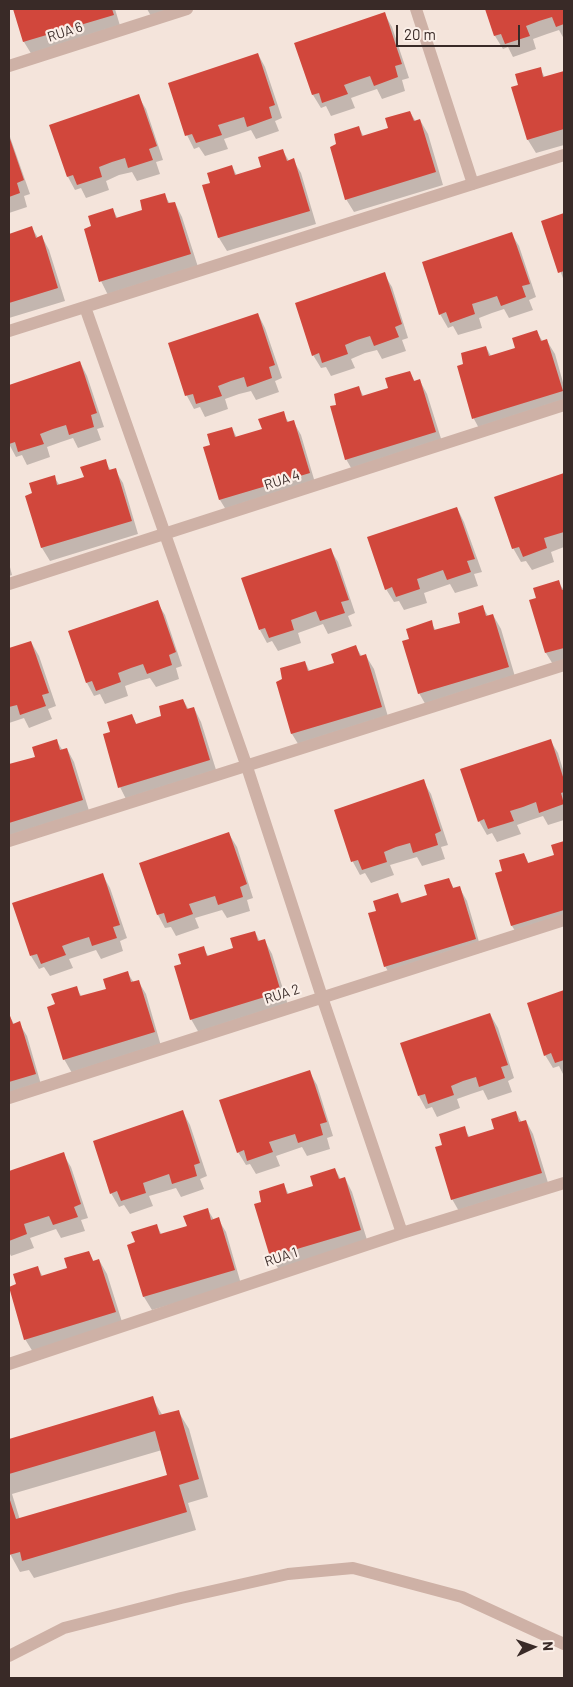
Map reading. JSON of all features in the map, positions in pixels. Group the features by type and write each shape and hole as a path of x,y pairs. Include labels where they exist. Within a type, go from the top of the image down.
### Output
{"street":[{"name":"RUA 6","path":"9,66 187,9"},
{"path":"416,9 473,184"},
{"path":"9,331 564,155"},
{"path":"85,307 246,767 402,1233"},
{"name":"RUA 4","path":"9,584 564,405"},
{"path":"9,841 564,665"},
{"name":"RUA 2","path":"9,1098 564,920"},
{"name":"RUA 1","path":"9,1364 402,1233 564,1183"},
{"path":"9,1656 64,1628 181,1598 288,1574 354,1568 462,1597 564,1644"}],"building":[{"path":"13,9 112,9 114,15 23,42"},
{"path":"485,9 564,9 564,24 556,27 552,17 539,21 526,26 530,36 505,44 501,34 494,36"},
{"path":"385,12 402,64 395,66 398,77 374,86 370,76 358,80 344,85 348,94 322,103 319,93 312,95 294,43"},
{"path":"258,53 275,105 269,107 272,118 247,127 244,117 218,125 222,135 196,143 192,134 185,136 168,83"},
{"path":"541,67 543,77 564,71 564,129 527,140 511,87 518,85 515,74"},
{"path":"139,94 157,146 149,149 153,160 128,168 125,158 112,162 99,167 102,177 77,185 73,175 67,177 49,125"},
{"path":"410,111 414,121 420,119 436,172 345,200 330,147 336,144 334,134 359,126 362,136 388,128 385,118"},
{"path":"9,136 24,180 17,183 20,193 9,197"},
{"path":"283,149 287,161 294,158 310,211 218,238 202,185 210,183 207,173 232,165 235,175 261,167 258,157"},
{"path":"165,193 168,203 175,202 191,254 99,282 84,229 91,226 88,216 113,208 116,218 142,210 140,200"},
{"path":"564,213 564,271 558,273 541,221"},
{"path":"32,226 36,238 42,235 58,288 9,303 9,234"},
{"path":"512,232 530,284 522,286 526,297 501,306 497,296 472,304 475,314 450,323 446,312 439,315 422,262"},
{"path":"385,272 402,324 395,327 399,337 374,346 370,336 357,340 345,345 348,354 322,363 319,353 312,356 295,303"},
{"path":"258,313 275,365 269,367 272,378 247,387 244,377 231,381 218,386 222,396 196,404 193,394 185,396 168,343"},
{"path":"537,330 541,341 547,339 563,391 472,419 457,366 463,364 461,353 486,346 489,356 515,348 512,338"},
{"path":"80,361 97,413 91,415 94,427 69,435 66,425 53,429 40,434 44,444 18,452 15,442 9,444 9,385"},
{"path":"410,371 414,381 420,379 436,432 345,460 330,406 336,405 334,394 359,386 362,396 388,388 385,378"},
{"path":"284,411 287,422 294,420 310,473 219,500 203,447 210,445 207,434 232,427 235,437 262,429 258,419"},
{"path":"106,459 109,470 116,468 132,521 41,548 25,496 32,493 29,483 55,475 57,485 84,477 80,467"},
{"path":"564,473 564,532 544,538 547,548 523,557 519,547 512,549 494,497"},
{"path":"457,507 475,559 467,561 471,572 447,580 443,570 417,579 420,589 396,597 392,587 385,590 367,537"},
{"path":"331,548 349,600 341,602 345,613 320,621 316,611 291,620 294,630 269,638 265,628 259,630 241,578"},
{"path":"559,580 562,590 564,589 564,648 545,653 529,600 536,598 533,588"},
{"path":"158,600 176,652 169,655 172,665 147,674 143,664 131,668 118,673 121,682 96,691 92,681 86,683 68,631"},
{"path":"483,605 486,616 493,614 509,667 418,694 402,641 409,639 406,629 432,620 434,630 460,623 458,613"},
{"path":"31,641 49,693 42,695 46,706 20,715 17,705 9,707 9,648"},
{"path":"356,645 360,656 366,654 382,707 291,734 276,682 282,679 280,668 305,661 308,671 334,663 331,654"},
{"path":"183,699 187,709 194,707 210,760 118,788 103,734 110,732 107,722 132,714 136,724 161,716 159,706"},
{"path":"57,739 60,750 67,748 83,800 9,823 9,764 35,757 32,747"},
{"path":"551,739 564,780 564,792 561,793 564,804 539,813 536,802 510,811 514,821 488,829 484,819 478,822 460,769"},
{"path":"424,779 441,831 435,834 438,845 413,853 410,843 396,847 384,852 387,862 362,870 358,860 351,862 334,810"},
{"path":"229,832 247,884 240,887 243,897 218,905 215,896 189,904 193,914 167,923 164,913 157,915 139,863"},
{"path":"564,841 564,910 511,926 495,873 502,871 499,860 524,853 528,863 554,855 551,845"},
{"path":"103,873 120,925 113,927 117,938 92,946 89,937 76,941 62,946 66,955 41,964 37,954 30,956 12,903"},
{"path":"449,878 453,888 460,886 476,939 384,967 368,913 376,911 373,901 398,893 401,903 427,895 424,885"},
{"path":"255,931 258,941 265,939 281,992 190,1020 174,966 181,964 178,954 204,946 207,956 233,948 230,938"},
{"path":"128,971 131,982 139,980 155,1032 63,1060 47,1007 55,1004 51,994 77,986 80,996 106,989 103,979"},
{"path":"564,990 564,1060 555,1063 551,1053 544,1056 527,1003"},
{"path":"9,1013 13,1024 20,1021 36,1074 9,1082"},
{"path":"490,1013 508,1065 501,1067 505,1078 479,1087 476,1077 463,1081 451,1086 454,1095 428,1104 425,1094 418,1096 400,1043"},
{"path":"310,1070 327,1122 320,1124 323,1135 298,1143 295,1134 269,1142 273,1152 247,1161 244,1150 237,1153 219,1100"},
{"path":"183,1110 200,1163 194,1165 197,1176 172,1184 169,1174 143,1183 146,1193 121,1201 117,1191 110,1194 93,1141"},
{"path":"516,1111 519,1122 526,1120 542,1173 451,1200 435,1147 442,1145 439,1134 465,1126 468,1137 494,1129 491,1119"},
{"path":"64,1152 81,1204 74,1207 78,1217 53,1225 49,1216 24,1224 27,1234 9,1241 9,1171"},
{"path":"335,1168 339,1179 345,1177 361,1230 270,1257 254,1204 261,1202 259,1191 284,1183 287,1194 313,1186 310,1176"},
{"path":"208,1208 211,1220 219,1217 235,1270 143,1297 127,1245 135,1242 131,1232 157,1224 160,1234 187,1226 183,1216"},
{"path":"89,1251 93,1261 99,1259 116,1312 24,1340 9,1287 16,1284 13,1274 38,1266 41,1276 67,1268 64,1258"},
{"path":"153,1396 159,1415 179,1410 199,1479 179,1485 187,1512 22,1561 20,1552 9,1555 9,1497 16,1519 167,1475 155,1431 9,1474 9,1439"}]}
